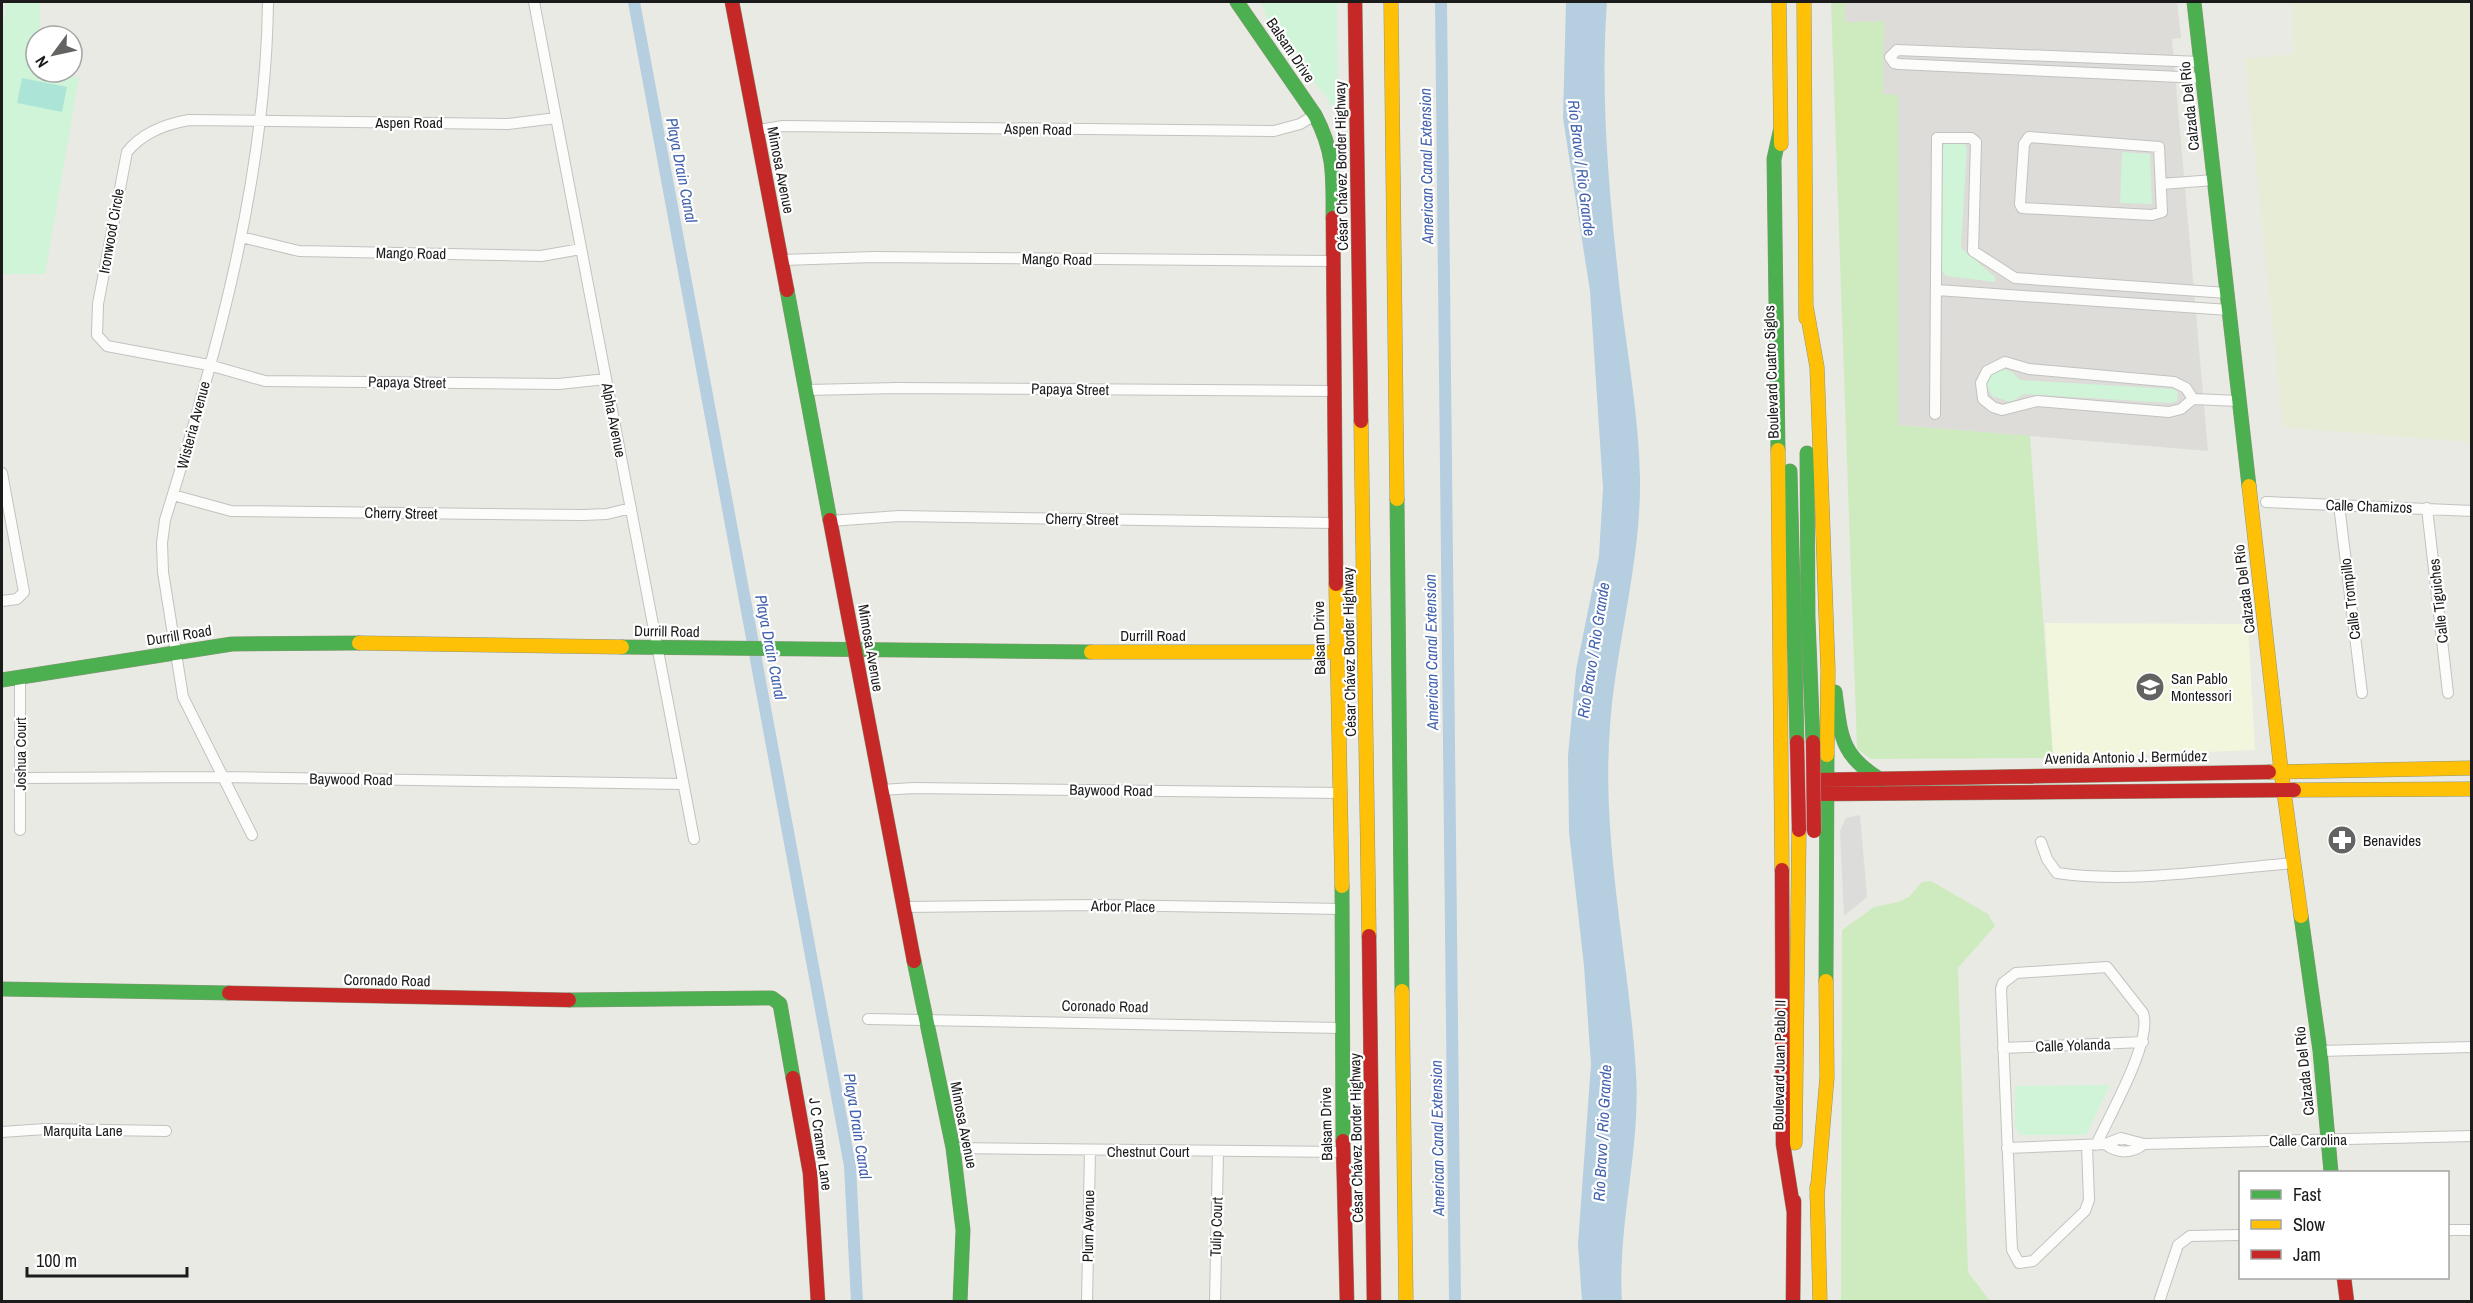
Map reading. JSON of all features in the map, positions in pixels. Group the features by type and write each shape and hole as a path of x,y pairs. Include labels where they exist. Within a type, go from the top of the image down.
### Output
{"main road":[{"name":"Mimosa Avenue","path":"732,2 925,1019 953,1148 963,1230 960,1302"},
{"name":"Balsam Drive","path":"1237,2 1315,115 1325,134 1333,161 1332,391 1335,652 1341,793 1341,1028 1347,1302"},
{"name":"César Chávez Border Highway","path":"1355,2 1374,1302"},
{"path":"1391,2 1406,1302"},
{"name":"Boulevard Cuatro Siglos","path":"1779,2 1780,132 1797,742"},
{"path":"1804,2 1808,618 1819,740 1826,787 1819,834 1827,1077 1817,1197"},
{"name":"Calzada Del Río","path":"2194,2 2281,770 2320,1051 2331,1171"},
{"path":"1780,132 1774,159 1774,179 1782,787 1783,1144 1794,1213"},
{"path":"1806,306 1817,367 1828,670 1819,740 1815,1077 1820,1302"},
{"name":"Durrill Road","path":"2,680 232,644 273,642 741,649 1335,652"},
{"path":"1828,670 1847,754 1853,763 1881,780"},
{"path":"1781,733 1802,747 1816,746 1819,740"},
{"name":"Boulevard Juan Pablo II","path":"1793,1302 1799,830 1797,742"},
{"name":"Avenida Antonio J. Bermúdez","path":"1826,787 1881,780 2281,770 2472,768"},
{"name":"Avenida Antonio J. Bermúdez","path":"1782,787 2472,789"},
{"path":"1782,831 1788,825 1802,821 1816,826 1819,834"},
{"name":"Coronado Road","path":"2,989 594,1000 772,998"},
{"name":"J C Cramer Lane","path":"772,998 780,1004 810,1173 818,1302"},
{"path":"2344,1279 2347,1302"}],"street":[{"name":"Wisteria Avenue","path":"252,835 183,697 162,554 165,520 209,366 241,237 266,74 268,2"},
{"name":"Alpha Avenue","path":"534,2 694,839"},
{"path":"2201,62 1897,50 1890,57 1894,63 1899,64 2202,78"},
{"path":"1974,68 1975,52"},
{"path":"2095,57 2095,73"},
{"path":"2142,59 2142,75"},
{"name":"Aspen Road","path":"757,130 806,126 1274,131 1288,129 1315,115"},
{"name":"Aspen Road","path":"260,119 508,124 556,118"},
{"name":"Ironwood Circle","path":"209,366 116,349 103,344 97,335 98,304 122,173 127,152 134,143 171,123 189,120 260,119"},
{"path":"2029,137 2158,146 2160,148 2161,184 2162,210 2156,214 2024,208 2020,202 2025,141 2029,137"},
{"path":"1935,414 1937,290 1935,141 1937,138 1971,138 1976,142 1973,251 2015,279 2227,293"},
{"path":"2161,184 2214,180"},
{"name":"Mango Road","path":"241,237 299,251 541,256 581,249"},
{"name":"Mango Road","path":"782,260 874,257 1333,261"},
{"path":"2014,295 2015,279"},
{"path":"1937,290 2229,310"},
{"path":"2193,399 2186,388 2174,382 2029,369 2005,362 1986,371 1981,383 1983,399 1993,407 2002,410 2037,401 2169,412 2181,409 2193,399 2239,401"},
{"name":"Papaya Street","path":"209,366 265,381 559,384 606,379"},
{"name":"Papaya Street","path":"807,390 908,388 1332,391"},
{"path":"2,473 24,592 17,599 2,601"},
{"name":"Cherry Street","path":"173,495 231,511 583,515 607,514 631,508"},
{"name":"Calle Chamizos","path":"2266,502 2472,511"},
{"name":"Calle Trompillo","path":"2339,505 2362,693"},
{"name":"Calle Tiguiches","path":"2427,508 2448,693"},
{"name":"Cherry Street","path":"830,521 899,516 1334,523"},
{"name":"Joshua Court","path":"20,678 20,830"},
{"name":"Baywood Road","path":"20,778 221,777 683,784"},
{"name":"Baywood Road","path":"881,789 1341,793"},
{"path":"2041,842 2047,859 2057,873 2074,875 2136,876 2293,864"},
{"name":"Arbor Place","path":"904,907 1099,905 1342,909"},
{"path":"2104,967 2113,973 2143,1013 2145,1020 2143,1042 2096,1144 2088,1206 2033,1261 2027,1264 2019,1263 2012,1253 2002,983 2012,975 2104,967"},
{"name":"Coronado Road","path":"868,1019 1341,1028"},
{"name":"Calle Yolanda","path":"2003,1048 2143,1042"},
{"path":"2320,1051 2472,1047"},
{"name":"Marquita Lane","path":"2,1132 165,1131"},
{"name":"Calle Carolina","path":"2007,1148 2096,1144 2128,1152 2144,1144 2472,1136"},
{"name":"Chestnut Court","path":"953,1148 1343,1152"},
{"name":"Plum Avenue","path":"1087,1302 1090,1150"},
{"name":"Tulip Court","path":"1215,1302 1218,1152"},
{"path":"2449,1230 2472,1230"},
{"path":"2159,1302 2178,1245 2190,1236 2239,1235"}],"shaded area":[{"path":"7,2 40,2 40,24 24,24 24,84 78,84 45,274 2,274 2,31"},
{"path":"1261,2 1337,2 1338,119 1325,94 1299,68 1268,21"},
{"path":"1845,2 2177,2 2181,38 2172,39 2208,451 1898,425 1898,96 1883,94 1845,22"},
{"path":"2292,2 2471,2 2471,442 2283,427 2245,59 2294,54"},
{"path":"22,78 24,84 52,84 67,87 62,112 17,103"},
{"path":"1964,143 1967,148 1961,248 1995,277 1995,282 1946,276 1941,270 1942,148 1945,144"},
{"path":"2122,152 2150,154 2152,204 2120,203"},
{"path":"1999,367 2012,372 2020,380 2173,389 2178,392 2177,401 2172,403 2024,394 2011,402 1992,396 1987,387 1989,377"},
{"name":"San Pablo Montessori","path":"2045,623 2248,624 2255,750 2053,758"},
{"path":"1860,815 1867,897 1844,916 1840,831 1846,818"},
{"path":"2110,1085 2086,1135 2020,1135 2015,1128 2015,1086"}],"green space":[{"path":"1831,2 1845,2 1845,22 1884,21 1883,94 1898,95 1898,425 2030,436 2053,758 1871,759 1857,749"},
{"path":"1931,881 1988,914 1995,926 1958,968 1968,1272 1990,1301 1841,1301 1842,930 1874,907 1909,897 1922,882"}],"water":[{"name":"Río Bravo / Rio Grande","path":"1566,2 1607,2 1605,107 1609,178 1639,454 1637,541 1613,695 1608,770 1612,857 1633,1030 1637,1102 1623,1244 1622,1302 1582,1301 1578,1244 1591,1064 1584,966 1569,832 1568,756 1576,670 1599,556 1603,488 1590,291 1563,118"}],"waterway":[{"name":"Playa Drain Canal","path":"634,2 850,1166 857,1302"},
{"name":"American Canal Extension","path":"1441,2 1455,1302"}],"traffic: fast":[{"path":"1237,2 1315,115 1322,129 1332,165 1333,218"},
{"path":"2194,2 2249,486"},
{"path":"1778,450 1774,159 1780,132"},
{"path":"787,290 830,520"},
{"path":"1807,453 1808,618 1813,742"},
{"path":"1790,471 1797,742"},
{"path":"1397,499 1402,991"},
{"path":"2,680 232,644 359,643"},
{"path":"622,647 1091,652"},
{"path":"1835,692 1841,733 1850,753 1867,771 1881,780"},
{"path":"1826,981 1827,755"},
{"path":"1342,886 1343,1141"},
{"path":"2301,916 2320,1051 2331,1171"},
{"path":"914,961 953,1148 963,1230 960,1302"},
{"path":"2,989 229,993"},
{"path":"569,1000 772,998 780,1004 793,1078"}],"traffic: slow":[{"path":"1391,2 1397,499"},
{"path":"1779,2 1781,144"},
{"path":"1804,2 1806,318"},
{"path":"1806,306 1817,367 1828,670 1827,755"},
{"path":"1361,421 1369,936"},
{"path":"1778,450 1782,870"},
{"path":"2249,486 2281,770 2301,916"},
{"path":"1336,584 1342,886"},
{"path":"359,643 622,647"},
{"path":"1091,652 1336,652"},
{"path":"2269,772 2472,768"},
{"path":"2294,790 2472,789"},
{"path":"1795,1143 1799,830"},
{"path":"1817,1197 1827,1077 1826,981"},
{"path":"1402,991 1406,1302"},
{"path":"1817,1187 1820,1302"}],"traffic: jam":[{"path":"732,2 787,290"},
{"path":"1355,2 1361,421"},
{"path":"1333,218 1336,584"},
{"path":"830,520 914,961"},
{"path":"1797,742 1799,830"},
{"path":"1813,742 1814,831"},
{"path":"1815,780 2269,772"},
{"path":"1815,794 2294,790"},
{"path":"1782,870 1783,1144 1794,1213"},
{"path":"1369,936 1374,1302"},
{"path":"229,993 569,1000"},
{"path":"793,1078 810,1173 818,1302"},
{"path":"1343,1141 1347,1302"},
{"path":"1793,1302 1794,1201"},
{"path":"2344,1279 2347,1302"}],"place":[{"name":"San Pablo Montessori","path":"2150,687"},
{"name":"Benavides","path":"2342,840"}]}
